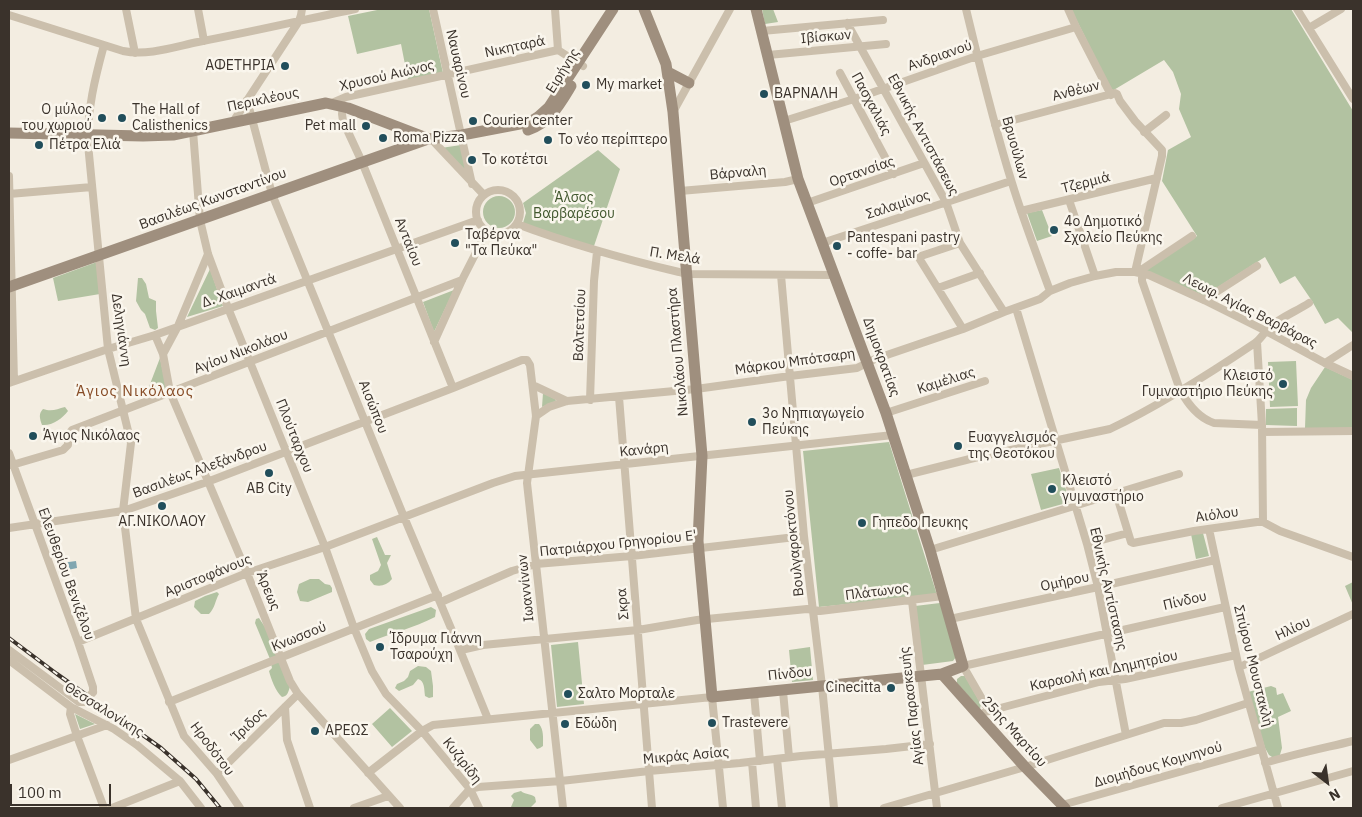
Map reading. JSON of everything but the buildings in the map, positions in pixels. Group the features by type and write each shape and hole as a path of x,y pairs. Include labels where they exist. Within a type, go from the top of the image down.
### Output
{"street":[{"path":"126,9 135,53"},
{"path":"198,9 204,41"},
{"path":"302,9 304,14 313,18"},
{"path":"233,122 299,21 302,9"},
{"path":"9,12 104,45 135,53 150,52 355,9"},
{"name":"Ναυαρίνου","path":"432,9 472,184"},
{"path":"555,9 558,50 580,64"},
{"name":"Ειρήνης","path":"432,141 526,131 541,124 562,101 580,64 613,9"},
{"name":"Ειρήνης","path":"580,64 622,9"},
{"name":"Νικολάου Πλαστήρα","path":"644,9 666,64 673,112 702,456 699,549 712,697"},
{"path":"673,112 730,9"},
{"name":"Δημοκρατίας","path":"756,9 798,179 886,413 930,550 964,666 984,713"},
{"name":"Βρυούλων","path":"966,9 1011,181 1050,291"},
{"path":"1068,9 1111,95"},
{"path":"1297,9 1352,95"},
{"path":"1309,28 1341,9"},
{"path":"762,31 883,20"},
{"name":"Εθνικής Αντιστάσεως","path":"848,23 946,202 960,243 1004,312"},
{"path":"274,27 279,28 283,32 283,43"},
{"name":"Ανδριανού","path":"784,121 977,56 1076,27"},
{"name":"Ιβίσκων","path":"768,55 886,44"},
{"name":"Δεληγιάννη","path":"104,45 92,89 88,134 108,349 130,443 123,511 136,619 170,702"},
{"name":"Νικηταρά","path":"448,75 558,50"},
{"path":"668,72 689,83"},
{"name":"Πασχαλιάς","path":"840,73 894,174"},
{"name":"Χρυσού Αιώνος","path":"337,105 346,97 448,75"},
{"name":"Ανθέων","path":"995,125 1117,94 1144,132 1162,150 1157,178"},
{"name":"Αισώπου","path":"247,100 272,194 488,719"},
{"name":"Περικλέους","path":"9,133 167,135 319,103 337,105 432,141"},
{"name":"Ανταίου","path":"337,105 362,162 453,388"},
{"path":"1144,132 1166,115"},
{"name":"Πλούταρχου","path":"193,130 200,220 208,254 228,308 325,547 354,628 372,671 386,694 422,731"},
{"path":"432,141 484,195"},
{"name":"Βασιλέως Κωνσταντίνου","path":"10,287 362,162 432,141"},
{"name":"Ορτανσίας","path":"808,203 924,163"},
{"path":"9,176 11,382"},
{"path":"1157,178 1138,272 1180,390 1188,403 1207,421 1214,423 1262,428 1353,431"},
{"name":"Τζερμιά","path":"1021,211 1157,178"},
{"name":"Βάρναλη","path":"680,191 785,182 798,179"},
{"name":"Σαλαμίνος","path":"822,243 1011,181"},
{"path":"9,194 92,187"},
{"path":"496,189 510,193 516,198 520,205 520,219 511,230 504,233 494,233 487,231 481,226 476,212 477,205 484,195 496,189"},
{"path":"1069,200 1095,276"},
{"name":"Δ. Χαιμαντά","path":"11,382 155,335 478,220"},
{"name":"Π. Μελά","path":"517,224 597,252 686,274 835,275"},
{"path":"434,342 487,231"},
{"path":"1138,272 1192,236"},
{"path":"960,243 919,257 963,328"},
{"name":"Βαλτετσίου","path":"590,400 594,281 597,252"},
{"path":"163,354 178,326 208,254"},
{"path":"1204,300 1257,266"},
{"name":"Μάρκου Μπότσαρη","path":"536,416 550,407 567,401 696,389 857,368 875,359 1040,299 1050,291 1070,283 1116,272 1138,272"},
{"name":"Λεωφ. Αγίας Βαρβάρας","path":"1138,272 1204,300 1353,376"},
{"path":"938,288 980,273"},
{"name":"Βουλγαροκτόνου","path":"780,274 804,536 834,808"},
{"name":"Αγίου Νικολάου","path":"12,466 63,450 68,445 68,435 72,430 462,280"},
{"path":"906,475 978,457 1110,429 1126,422 1257,342 1271,325 1309,303"},
{"name":"Εθνικής Αντίστασης","path":"1016,308 1087,544 1098,587 1126,735"},
{"name":"Άρεως","path":"155,335 163,354 170,392 247,573 290,681 298,694 400,808"},
{"path":"1257,342 1262,428 1263,522 1280,532 1353,557"},
{"path":"1325,363 1353,345"},
{"name":"Βασιλέως Αλεξάνδρου","path":"9,528 123,511 207,482 522,360 527,360 530,365"},
{"name":"Ιωαννίνων","path":"530,365 536,416 528,483 563,808"},
{"name":"Καμέλιας","path":"886,413 985,381"},
{"path":"533,385 567,401"},
{"name":"Σκρα","path":"619,397 652,808"},
{"name":"Κανάρη","path":"404,517 515,476 893,435"},
{"name":"Ελευθερίου Βενιζέλου","path":"9,453 12,466 78,642 93,692 85,702 79,702 9,650"},
{"path":"930,550 1179,474"},
{"path":"1087,544 1128,533 1116,493"},
{"name":"Αριστοφάνους","path":"78,642 247,573 325,547 404,517"},
{"name":"Αιόλου","path":"1128,533 1131,542 1136,543 1208,529 1263,522"},
{"name":"Σπύρου Μουστακλή","path":"1208,529 1248,703 1278,808"},
{"name":"Πατριάρχου Γρηγορίου Ε'","path":"439,598 536,564 699,549 804,536"},
{"name":"Ομήρου","path":"950,620 1215,560"},
{"name":"Πλάτωνος","path":"705,619 807,609 820,612 943,596"},
{"name":"Κνωσσού","path":"170,702 354,628 439,598"},
{"name":"Αγίας Παρασκευής","path":"912,601 937,808"},
{"name":"Πίνδου","path":"368,773 432,725 942,674 964,666 1225,607"},
{"name":"Ηλίου","path":"1244,666 1353,614"},
{"path":"461,650 478,646 638,630 705,619"},
{"name":"Καραολή και Δημητρίου","path":"984,713 1099,682 1125,680 1236,655"},
{"name":"Θεσσαλονίκης","path":"9,661 72,707 107,725 137,745 180,781 201,808"},
{"name":"25ης Μαρτίου","path":"942,674 984,713 1024,767 1063,807"},
{"path":"783,690 789,757"},
{"path":"754,693 756,808"},
{"name":"Ίριδος","path":"216,774 298,694"},
{"path":"712,697 723,808"},
{"name":"Ηροδότου","path":"170,702 184,736 216,774 240,808"},
{"path":"884,808 1164,723 1181,723 1196,720 1248,703"},
{"path":"72,707 70,714 104,808"},
{"path":"285,707 287,740 310,808"},
{"path":"9,760 107,725"},
{"name":"Κυζιρίδη","path":"422,731 470,789 479,808"},
{"path":"1265,763 1285,756 1303,754 1353,741"},
{"name":"Μικράς Ασίας","path":"470,789 930,744"},
{"name":"Διομήδους Κομνηνού","path":"1063,807 1261,749"},
{"path":"777,759 782,808"},
{"path":"1222,808 1353,772"},
{"path":"112,808 180,781"},
{"path":"453,808 470,789"},
{"path":"354,808 388,796"}],"green space":[{"path":"382,9 429,9 443,73 408,80 401,44 357,54 348,16"},
{"path":"762,9 773,9 778,22 765,24"},
{"path":"1071,9 1291,9 1353,111 1353,333 1338,318 1325,324 1295,276 1280,284 1265,257 1204,296 1145,270 1197,236 1162,181 1168,150 1191,137 1179,109 1181,94 1173,72 1164,60 1112,91"},
{"path":"461,145 467,174 441,148"},
{"name":"Άλσος Βαρβαρέσου","path":"598,150 620,169 594,246 559,237 523,223 526,213 523,203"},
{"path":"499,196 505,197 510,201 514,206 514,218 510,223 505,227 499,228 493,227 488,223 484,218 483,212 484,206 488,201 493,197"},
{"path":"1042,210 1052,236 1037,241 1027,213"},
{"path":"97,262 100,294 58,301 53,278"},
{"path":"210,269 223,306 187,317"},
{"path":"138,278 142,278 146,284 149,298 156,301 158,328 155,330 150,328 145,314 136,301"},
{"path":"454,290 434,332 423,302"},
{"path":"160,358 167,391 145,397"},
{"name":"Κλειστό Γυμναστήριο Πεύκης","path":"1296,361 1298,406 1270,407 1268,362"},
{"path":"1325,367 1353,380 1353,428 1305,428 1306,400 1311,388"},
{"path":"543,393 555,399 556,401 542,407"},
{"path":"65,407 68,411 60,419 53,423 42,425 40,415 43,409 52,410"},
{"path":"1297,408 1297,426 1266,425 1266,409"},
{"name":"Γηπεδο Πευκης","path":"889,442 937,595 819,607 803,451"},
{"name":"Κλειστό γυμναστήριο","path":"1059,468 1070,502 1041,510 1031,474"},
{"path":"1203,533 1209,556 1196,559 1191,534"},
{"path":"377,537 385,555 391,555 387,563 392,579 386,584 379,586 374,585 370,580 370,575 378,571 381,565 372,539"},
{"path":"310,579 319,579 325,584 330,585 332,592 308,602 300,601 297,592 299,584"},
{"path":"1353,582 1353,605 1345,586"},
{"path":"217,592 219,594 209,614 201,614 194,607 195,601"},
{"path":"940,603 956,657 953,661 922,665 915,606"},
{"path":"431,607 436,610 435,617 370,642 366,639 365,634 369,629"},
{"path":"259,618 265,627 290,687 286,696 282,697 278,692 270,674 269,671 272,668 270,659 255,623 256,619"},
{"path":"578,642 584,704 557,707 551,645"},
{"path":"810,647 813,680 792,682 789,650"},
{"path":"418,666 426,667 431,671 433,697 425,696 423,683 418,679 413,685 399,691 395,688 397,684 408,677 410,671"},
{"path":"965,676 981,704 980,709 957,683 957,679"},
{"path":"1271,686 1276,688 1277,695 1283,693 1291,711 1278,717 1282,748 1279,758 1275,759 1269,755 1265,748 1248,692"},
{"path":"390,708 412,731 392,747 372,724"},
{"path":"75,714 95,724 80,729"},
{"path":"535,724 539,724 543,734 543,746 537,749 530,740 530,729"},
{"path":"521,791 535,797 536,802 530,808 512,808 514,800 511,796"}],"water":[{"path":"76,561 77,568 63,571 62,563"}],"railway":[{"path":"9,638 161,748 196,779 220,808"}],"place":[{"name":"ΑΦΕΤΗΡΙΑ","path":"285,66"},
{"name":"My market","path":"586,85"},
{"name":"ΒΑΡΝΑΛΗ","path":"764,94"},
{"name":"Ο μύλος του χωριού","path":"102,118"},
{"name":"The Hall of Calisthenics","path":"122,118"},
{"name":"Courier center","path":"473,121"},
{"name":"Pet mall","path":"366,126"},
{"name":"Roma Pizza","path":"383,138"},
{"name":"Το νέο περίπτερο","path":"548,140"},
{"name":"Πέτρα Ελιά","path":"39,145"},
{"name":"Το κοτέτσι","path":"472,160"},
{"name":"4o Δημοτικό Σχολείο Πεύκης","path":"1054,230"},
{"name":"Ταβέρνα \"Τα Πεύκα\"","path":"455,243"},
{"name":"Pantespani pastry - coffe- bar","path":"837,246"},
{"name":"Κλειστό Γυμναστήριο Πεύκης","path":"1283,384"},
{"name":"3ο Νηπιαγωγείο Πεύκης","path":"752,422"},
{"name":"Άγιος Νικόλαος","path":"33,436"},
{"name":"Ευαγγελισμός της Θεοτόκου","path":"958,446"},
{"name":"AB City","path":"269,473"},
{"name":"Κλειστό γυμναστήριο","path":"1052,489"},
{"name":"ΑΓ.ΝΙΚΟΛΑΟΥ","path":"162,506"},
{"name":"Γηπεδο Πευκης","path":"862,523"},
{"name":"Ίδρυμα Γιάννη Τσαρούχη","path":"380,647"},
{"name":"Cinecitta","path":"891,688"},
{"name":"Σαλτο Μορταλε","path":"568,694"},
{"name":"Trastevere","path":"712,723"},
{"name":"Εδώδη","path":"565,724"},
{"name":"ΑΡΕΩΣ","path":"315,731"}],"district":[{"name":"Άγιος Νικόλαος","path":"135,392"}]}
